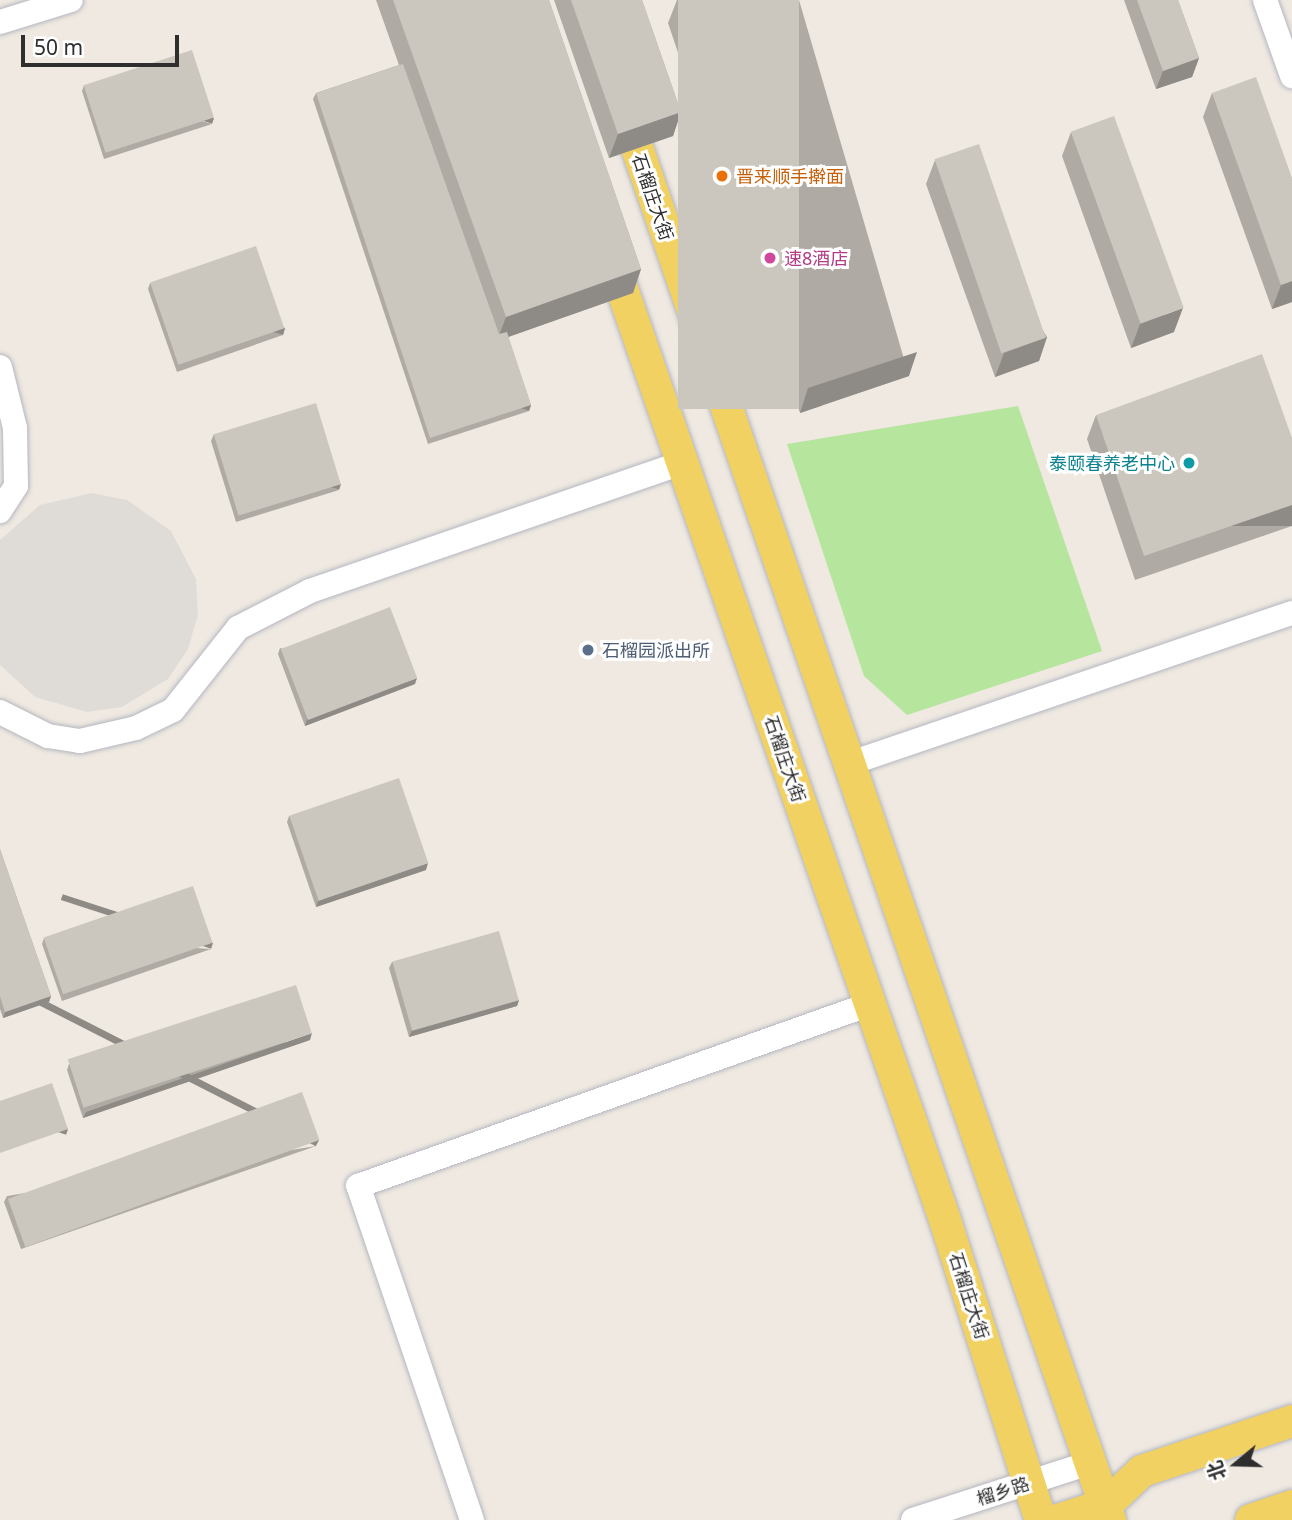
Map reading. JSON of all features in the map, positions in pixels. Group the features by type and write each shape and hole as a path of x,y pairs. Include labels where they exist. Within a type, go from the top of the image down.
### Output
{"main road":[{"name":"石榴庄大街","path":"613,79 1109,1512"},
{"name":"石榴庄大街","path":"602,230 870,1004 1041,1520"},
{"path":"1058,1520 1109,1512 1142,1471 1292,1422"},
{"path":"1251,1520 1292,1506"}],"street":[{"path":"0,22 71,0"},
{"path":"1265,0 1292,76"},
{"path":"0,367 15,428 16,474 16,486 0,511"},
{"path":"0,712 48,736 80,741 136,727 173,710 238,628 310,591 682,463"},
{"path":"848,764 1292,613"},
{"path":"472,1520 358,1186 870,1004"},
{"name":"榴乡路","path":"913,1520 1093,1462"}],"green space":[{"path":"1018,406 1102,651 907,715 864,676 787,444"}],"shaded area":[{"path":"92,493 127,500 171,531 196,579 198,615 188,649 168,679 122,707 87,712 35,697 0,665 0,540 40,505"}],"building":[{"path":"393,0 549,0 641,269 506,317"},
{"path":"571,0 642,0 681,112 618,134"},
{"path":"678,0 799,0 799,409 678,409"},
{"path":"1137,0 1178,0 1199,58 1163,71"},
{"path":"192,50 214,118 106,153 84,85"},
{"path":"403,64 499,334 507,332 531,405 430,438 316,93"},
{"path":"1256,77 1292,178 1292,281 1281,285 1212,93"},
{"path":"1114,116 1184,308 1141,323 1071,132"},
{"path":"979,144 1046,338 1001,353 935,159"},
{"path":"256,246 284,328 178,365 150,282"},
{"name":"泰颐春养老中心","path":"1262,354 1292,438 1292,505 1144,556 1096,415"},
{"path":"316,403 341,484 239,516 214,434"},
{"path":"390,607 417,678 308,720 281,649"},
{"path":"399,778 428,863 319,901 289,816"},
{"path":"0,849 51,996 5,1012 0,996"},
{"path":"193,886 213,943 63,994 44,937"},
{"path":"499,931 519,1000 412,1031 392,962"},
{"path":"296,985 312,1034 84,1108 68,1059"},
{"path":"52,1083 68,1129 0,1153 0,1101"},
{"path":"302,1092 319,1140 25,1247 8,1199"}],"place":[{"name":"晋来顺手擀面","path":"722,176"},
{"name":"速8酒店","path":"770,258"},
{"name":"泰颐春养老中心","path":"1189,463"},
{"name":"石榴园派出所","path":"588,650"}]}
